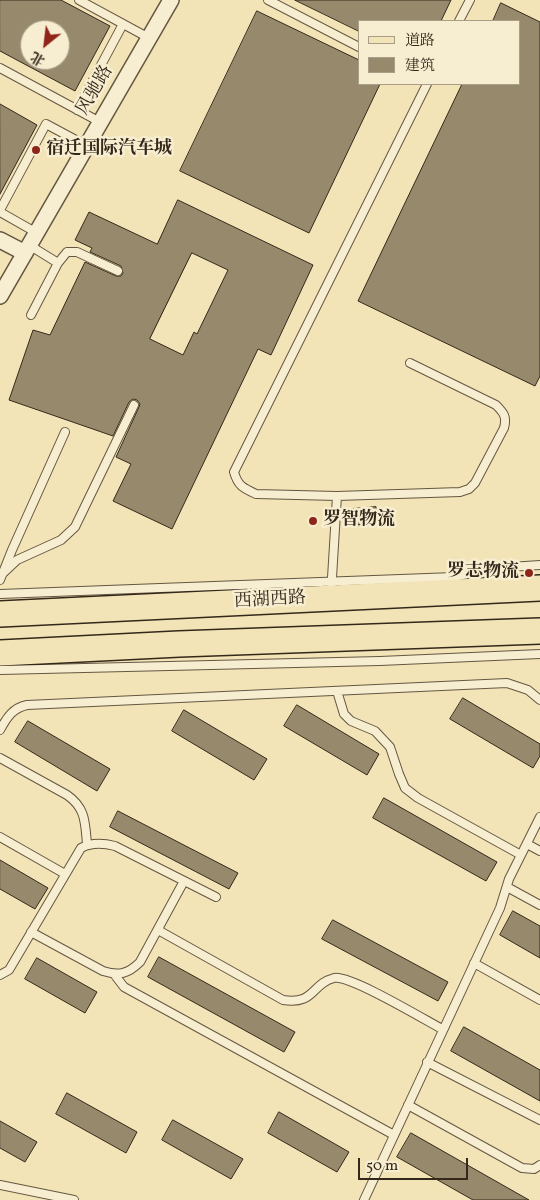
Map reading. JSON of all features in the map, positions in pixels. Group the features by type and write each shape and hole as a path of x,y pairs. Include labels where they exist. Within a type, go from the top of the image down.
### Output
{"main road":[{"name":"西湖西路","path":"0,614 331,590 540,588"},
{"path":"0,653 179,644 540,631"}],"street":[{"name":"风驰路","path":"0,296 171,0"},
{"path":"0,240 30,244"}],"lane":[{"path":"79,0 149,38"},
{"path":"268,0 358,47"},
{"path":"460,20 470,0"},
{"path":"77,110 123,24"},
{"path":"0,68 100,122"},
{"path":"410,363 496,406 503,413 506,420 504,428 480,474 469,489 460,492 337,496 256,494 236,482 234,472 427,85"},
{"path":"58,263 30,244 0,211 46,124 87,146"},
{"path":"31,315 58,263 67,252 77,252 118,271"},
{"path":"1,577 17,560 61,540 75,527 134,406"},
{"path":"1,577 65,432"},
{"path":"331,590 337,496"},
{"path":"0,594 331,590 454,577 494,568 540,565"},
{"path":"0,670 380,661 540,654"},
{"path":"0,730 11,712 17,707 27,705 507,683 528,690 540,700"},
{"path":"337,691 344,714 351,721 374,731 390,747 405,788 418,798 521,855"},
{"path":"0,758 77,802 82,812 87,844"},
{"path":"364,1200 500,908 507,886 540,817"},
{"path":"0,838 65,874"},
{"path":"0,975 9,970 81,848 87,844 115,846 216,897"},
{"path":"527,844 540,851"},
{"path":"31,932 103,971 123,974 132,970 140,962 184,881"},
{"path":"507,886 540,905"},
{"path":"158,930 283,1000 298,1001 305,999 327,981 342,978 361,986 442,1030"},
{"path":"474,962 540,1000"},
{"path":"114,974 124,987 394,1135"},
{"path":"427,1062 540,1120"},
{"path":"408,1105 522,1168 534,1169 540,1165"},
{"path":"0,1185 33,1196 74,1200"}],"building":[{"path":"0,0 61,0 110,26 75,91 36,70 70,70 70,20 20,20 20,62 0,51"},
{"path":"295,0 451,0 441,20 358,20 358,31"},
{"path":"501,3 540,22 540,376 535,386 358,301 462,85 520,85 520,20 493,20"},
{"path":"257,11 358,60 358,85 380,85 309,233 180,171"},
{"path":"0,104 37,125 0,194"},
{"path":"178,200 313,265 271,355 258,349 172,529 113,501 131,464 116,457 139,407 140,404 137,400 133,399 129,402 113,436 9,400 33,330 50,335 85,262 116,276 121,276 123,273 121,266 90,252 92,248 75,240 89,212 157,244","holes":["192,253 228,270 197,334 194,332 183,355 150,339"]},
{"path":"376,507 377,524 353,525 352,509"},
{"path":"463,698 540,744 540,756 533,768 450,719"},
{"path":"297,705 379,754 367,775 284,726"},
{"path":"184,710 267,759 254,780 172,731"},
{"path":"28,721 110,769 97,791 15,742"},
{"path":"384,798 497,862 486,881 373,818"},
{"path":"118,811 238,873 229,889 110,827"},
{"path":"0,860 48,888 35,909 0,889"},
{"path":"513,911 540,926 540,958 500,935"},
{"path":"333,920 448,982 438,1001 322,939"},
{"path":"159,957 295,1032 284,1052 148,977"},
{"path":"37,958 97,992 85,1013 25,979"},
{"path":"464,1027 540,1070 540,1101 451,1051"},
{"path":"67,1093 137,1132 126,1153 56,1114"},
{"path":"279,1112 349,1152 337,1172 268,1133"},
{"path":"173,1120 243,1159 231,1179 162,1140"},
{"path":"0,1121 37,1142 25,1162 0,1148"},
{"path":"411,1133 529,1200 473,1200 397,1157"}],"place":[{"name":"宿迁国际汽车城","path":"36,150"},
{"name":"罗智物流","path":"313,521"},
{"name":"罗志物流","path":"529,573"}]}
